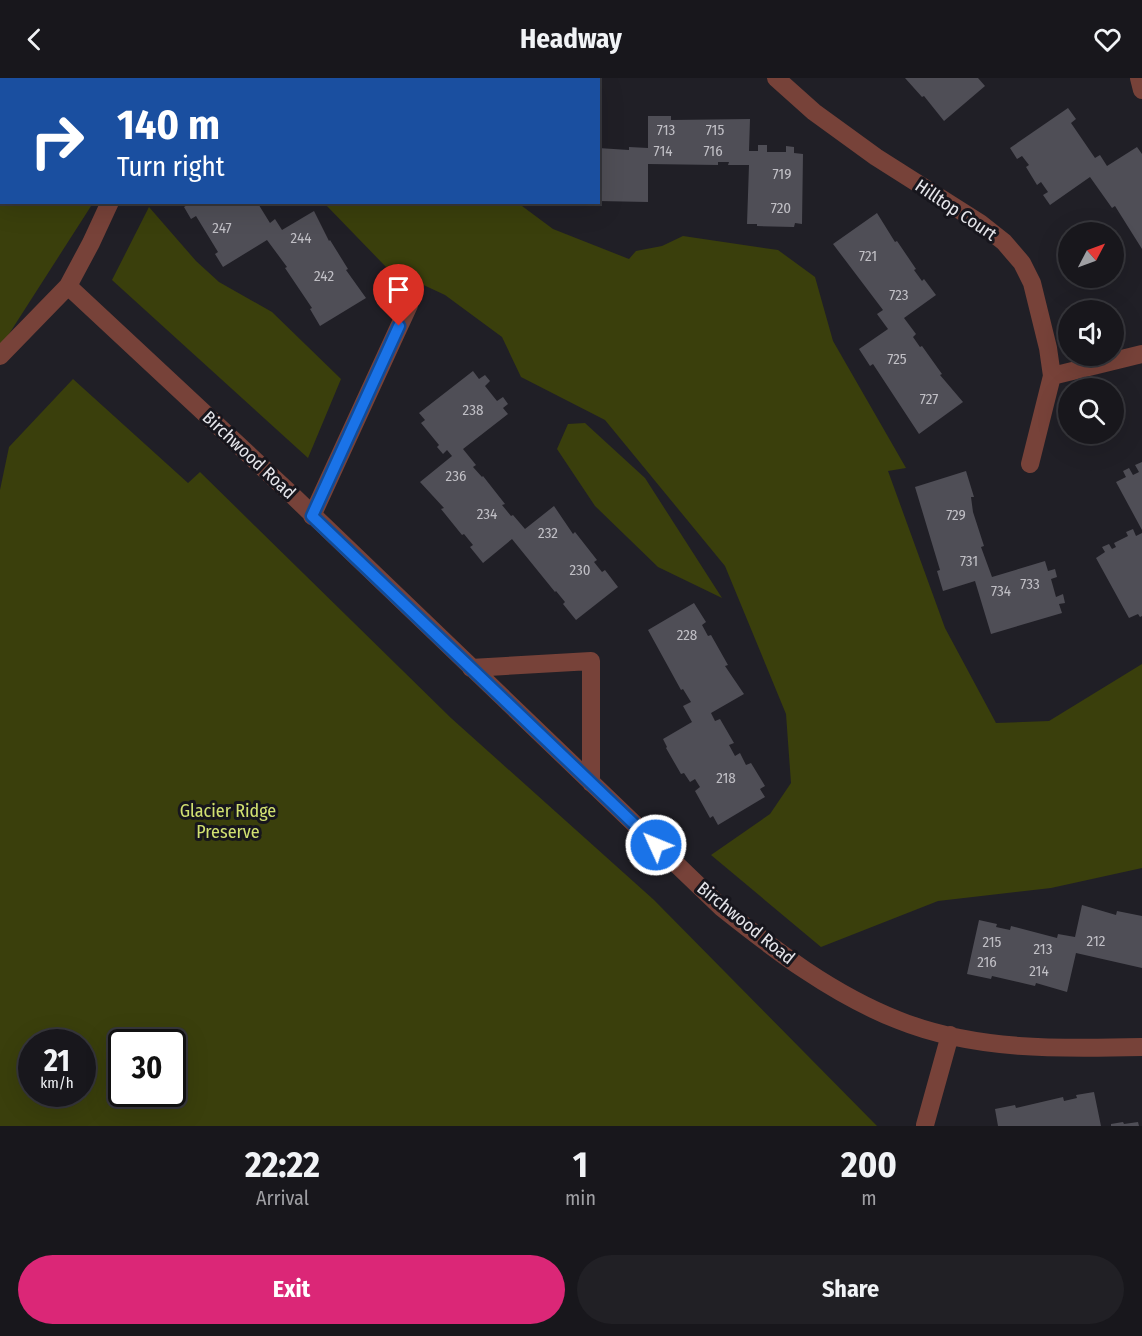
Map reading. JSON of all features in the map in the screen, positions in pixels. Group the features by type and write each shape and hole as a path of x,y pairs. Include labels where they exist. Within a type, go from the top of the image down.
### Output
{"street":[{"name":"Hilltop Court","path":"776,78 814,112 876,158 980,223 1004,242 1022,263 1032,283 1053,376"},
{"path":"1139,78 1142,90"},
{"path":"0,356 68,286 109,204"},
{"name":"Birchwood Road","path":"68,286 722,908 776,951 830,986 899,1020 950,1035 1036,1047 1142,1047"},
{"path":"312,516 409,305"},
{"path":"1030,464 1053,376 1142,354"},
{"path":"471,668 591,661 591,783"},
{"path":"926,1125 950,1035"}],"green space":[{"path":"0,204 92,204 0,348"},
{"path":"325,204 519,204 553,229 629,259 636,251 662,246 683,236 778,250 815,277 833,341 906,468 888,471 945,628 996,723 1049,721 1142,664 1142,868 1051,888 938,901 821,947 711,855 770,814 791,783 786,714 725,566 605,420 521,377 502,337 445,295 387,268"},
{"path":"149,207 196,261 219,282 272,312 341,379 308,458 112,280"},
{"name":"Glacier Ridge Preserve","path":"73,379 188,483 200,472 451,718 654,900 877,1126 0,1126 0,490 9,447"},
{"path":"585,423 645,478 722,598 658,567 595,506 557,449 568,424"}],"building":[{"path":"905,78 978,78 985,86 944,121 924,96 922,97"},
{"path":"1068,108 1076,119 1071,123 1095,158 1100,155 1107,166 1137,147 1142,154 1142,249 1115,206 1112,208 1090,177 1050,205 1043,195 1048,192 1041,182 1037,185 1026,167 1029,165 1022,156 1017,159 1010,148"},
{"path":"648,116 671,116 671,120 750,119 749,151 758,151 758,145 767,145 767,152 786,152 786,146 794,147 794,153 803,154 802,224 795,223 794,227 747,224 749,165 728,165 729,162 718,162 718,165 648,164 648,202 600,201 600,148 629,150 629,147 648,148"},
{"path":"189,204 258,204 270,223 275,219 282,230 314,211 329,241 348,269 346,270 366,298 320,326 310,309 312,308 285,268 287,267 267,240 223,267 215,254 218,252 196,216 191,219 184,207"},
{"path":"877,213 895,242 897,241 916,269 914,270 936,295 904,318 916,334 913,337 920,347 922,346 942,374 940,375 963,402 919,434 873,364 870,366 859,349 888,329 877,314 883,310 833,244"},
{"path":"473,371 479,379 485,375 490,381 485,386 497,401 503,397 508,404 503,408 508,414 463,449 476,465 473,467 505,504 502,505 511,516 513,515 525,529 554,506 573,534 575,532 597,560 594,562 602,572 605,570 618,587 576,620 563,604 565,602 512,539 483,563 470,547 473,545 464,534 462,535 441,509 444,508 420,482 452,456 447,450 443,454 437,447 439,445 421,423 425,420 419,413"},
{"path":"1142,462 1142,530 1116,482 1126,477 1123,471 1129,468 1133,475 1139,472 1135,465"},
{"path":"966,471 974,497 971,497 973,512 984,546 981,547 992,577 1045,561 1048,571 1055,569 1057,577 1051,579 1056,597 1063,594 1065,603 1059,604 1062,613 991,634 975,581 943,591 937,571 940,570 915,487"},
{"path":"1133,529 1136,536 1142,533 1142,616 1138,614 1129,618 1096,558 1105,552 1102,547 1109,544 1112,549 1116,547 1114,543 1128,536 1126,532"},
{"path":"694,603 706,622 702,625 708,636 711,635 728,665 725,666 744,694 711,713 715,721 720,719 734,743 729,745 735,756 740,753 746,765 751,763 765,786 760,789 765,797 718,825 713,816 710,818 695,791 700,787 695,779 690,782 684,773 681,774 666,748 663,739 692,722 683,706 691,702 683,689 681,690 648,630"},
{"path":"1082,905 1116,915 1117,911 1142,916 1142,968 1076,953 1067,992 1036,983 1035,986 992,976 991,979 967,974 979,920 1010,930 1011,926 1057,938 1058,934 1075,937"},
{"path":"1094,1092 1101,1126 998,1126 995,1109 1015,1105 1016,1108 1063,1097 1064,1101 1077,1098 1076,1095"},
{"path":"1123,1122 1124,1124 1138,1122 1139,1126 1111,1126 1111,1124"}],"route":[{"path":"399,326 312,516 656,845"}]}
